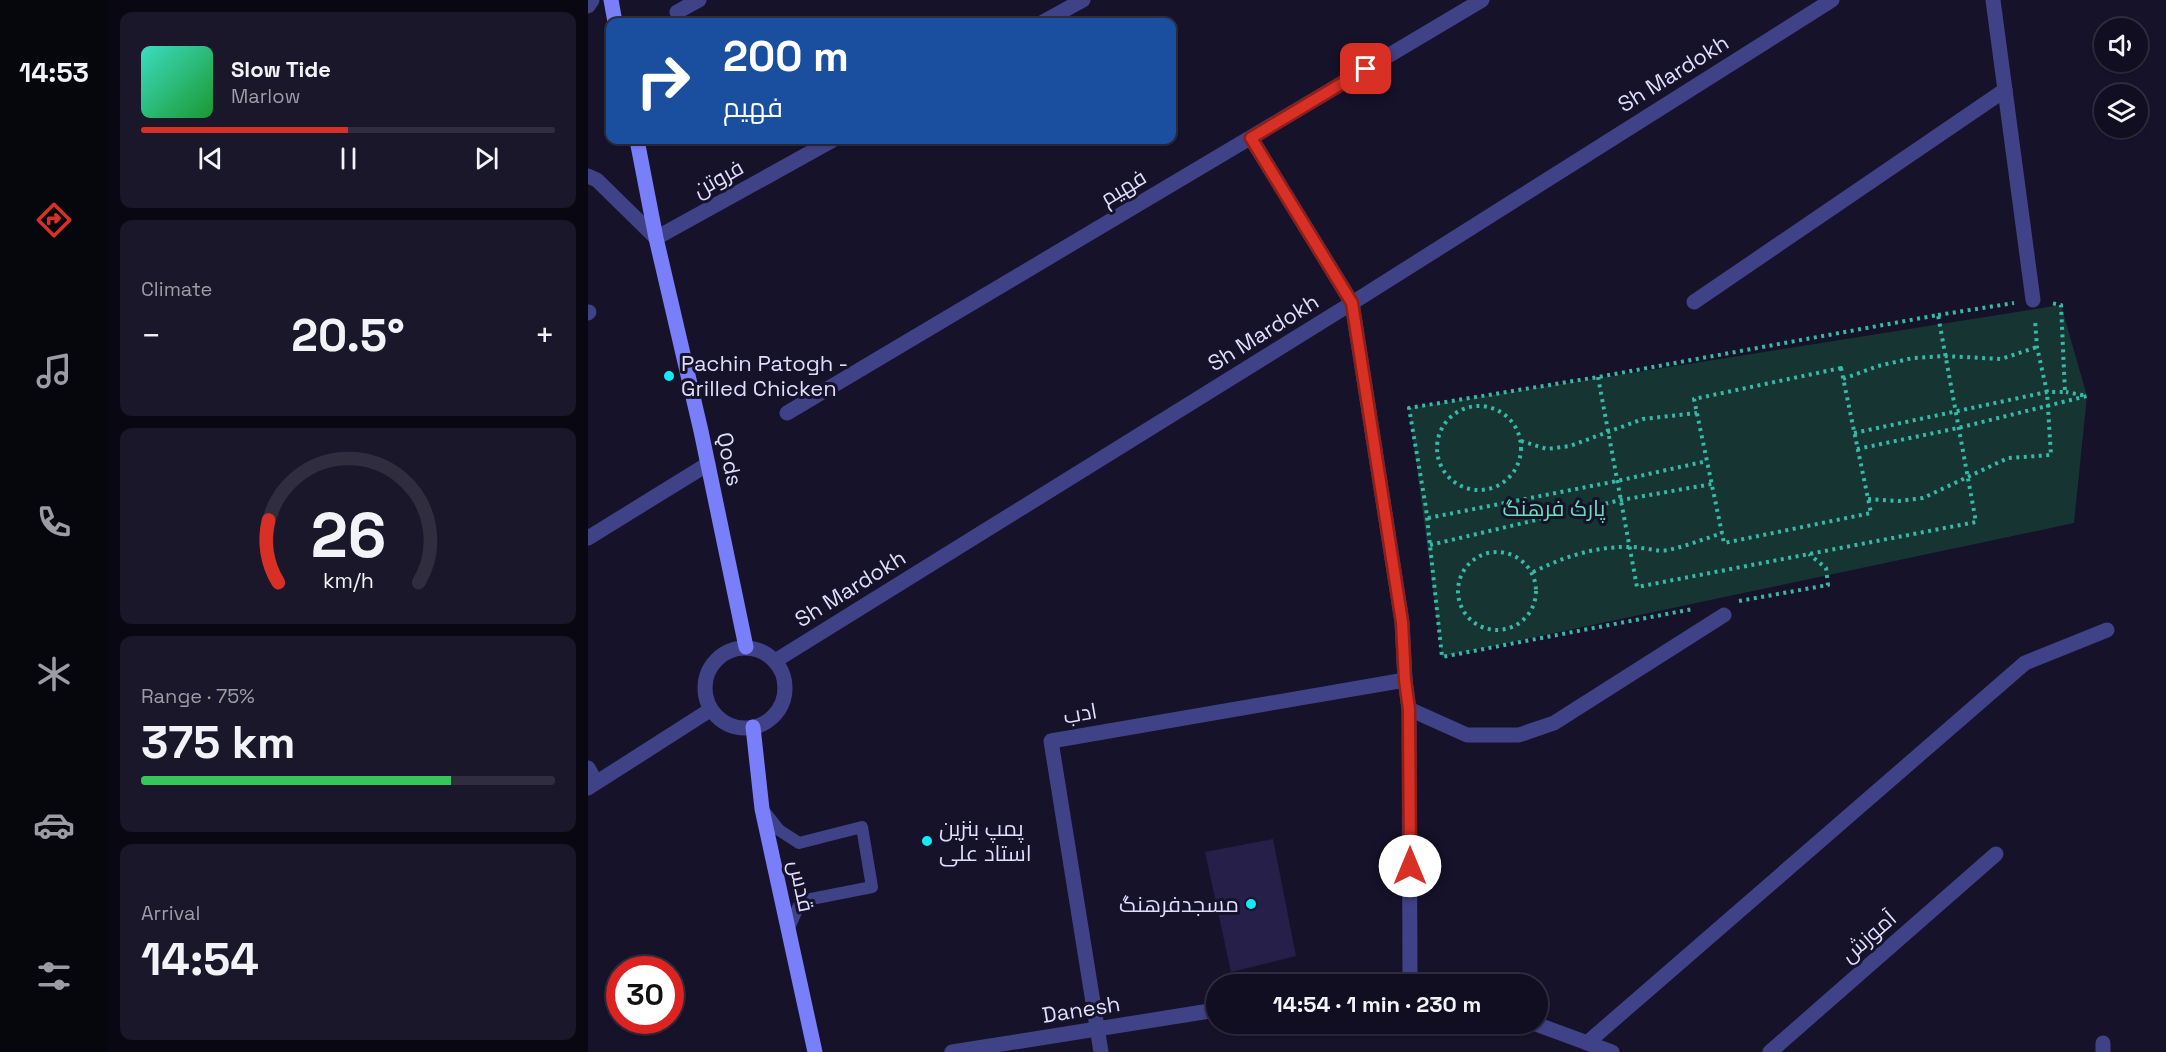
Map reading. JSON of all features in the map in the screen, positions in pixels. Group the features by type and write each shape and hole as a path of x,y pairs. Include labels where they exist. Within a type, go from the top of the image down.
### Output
{"main road":[{"path":"611,0 614,18"},
{"name":"Qods","path":"639,144 656,238 708,464 746,647"},
{"name":"قدس","path":"753,728 762,809 815,1052"}],"street":[{"path":"588,6 591,0"},
{"path":"677,12 699,0"},
{"path":"1050,18 1083,0"},
{"name":"فهیم","path":"787,413 1482,0"},
{"name":"Sh Mardokh","path":"775,661 1352,303 1832,0"},
{"path":"1993,0 2033,300"},
{"path":"1694,302 2005,90"},
{"path":"1251,138 1352,303 1402,622 1409,709 1410,974"},
{"name":"فروتن","path":"656,238 826,144"},
{"path":"588,176 597,180 656,238"},
{"path":"588,538 708,464"},
{"path":"1409,709 1467,735 1519,735 1554,723 1724,615"},
{"path":"1587,1043 2025,663 2107,630"},
{"path":"746,647 756,649 775,661 782,671 785,682 781,706 774,716 753,728 741,728 718,719 710,710 705,696 704,682 709,668 718,656 731,649 746,647"},
{"name":"ادب","path":"1097,1029 1051,741 1405,680"},
{"path":"588,768 592,785 710,710"},
{"name":"آموزش","path":"1770,1052 1996,854"},
{"name":"Danesh","path":"952,1052 1206,1012"},
{"path":"1097,1029 1101,1052"},
{"path":"1548,1029 1612,1052"}],"lane":[{"path":"762,809 779,830 799,843 862,827 872,887 801,901 788,930"}],"path":[{"path":"1868,499 1899,501 1923,498 2008,458 2051,455 2047,392 2037,347 2033,300"},
{"path":"1703,608 1442,657 1428,518 1409,408 2033,300 2061,305 2066,392"},
{"path":"1598,377 1637,587 1976,522 1938,315"},
{"path":"1843,379 1878,366 1913,358 1945,356 2001,359 2037,347"},
{"path":"1841,368 1843,379 1871,513 1724,543 1694,399 1841,368"},
{"path":"1854,433 2047,392 2066,392 2087,396 1958,428 1857,448"},
{"path":"1481,405 1495,408 1507,416 1516,427 1521,441 1521,455 1516,468 1507,480 1481,491 1468,489 1455,483 1445,474 1436,449 1441,429 1454,414 1467,407 1481,405"},
{"path":"1521,441 1547,449 1570,446 1643,419 1697,413"},
{"path":"1428,518 1707,461"},
{"path":"1430,545 1621,500 1712,484"},
{"path":"1533,572 1572,555 1588,551 1629,547 1665,550 1722,533"},
{"path":"1499,551 1512,554 1524,561 1533,572 1537,585 1536,599 1531,611 1522,622 1510,628 1496,630 1484,628 1464,613 1459,602 1458,590 1463,572 1475,558 1499,551"},
{"path":"1737,601 1828,585 1826,568 1809,554"}],"green space":[{"name":"پارک فرهنگ","path":"2061,305 2087,396 2074,523 1442,657 1409,408"}],"building":[{"name":"مسجدفرهنگ","path":"1273,839 1296,956 1231,972 1205,852"}],"place":[{"name":"Pachin Patogh - Grilled Chicken","path":"669,376"},
{"name":"پمپ بنزین استاد علی","path":"927,841"},
{"name":"مسجدفرهنگ","path":"1251,904"}],"route":[{"path":"1366,69 1251,138 1352,303 1402,622 1409,709 1410,866"}]}
